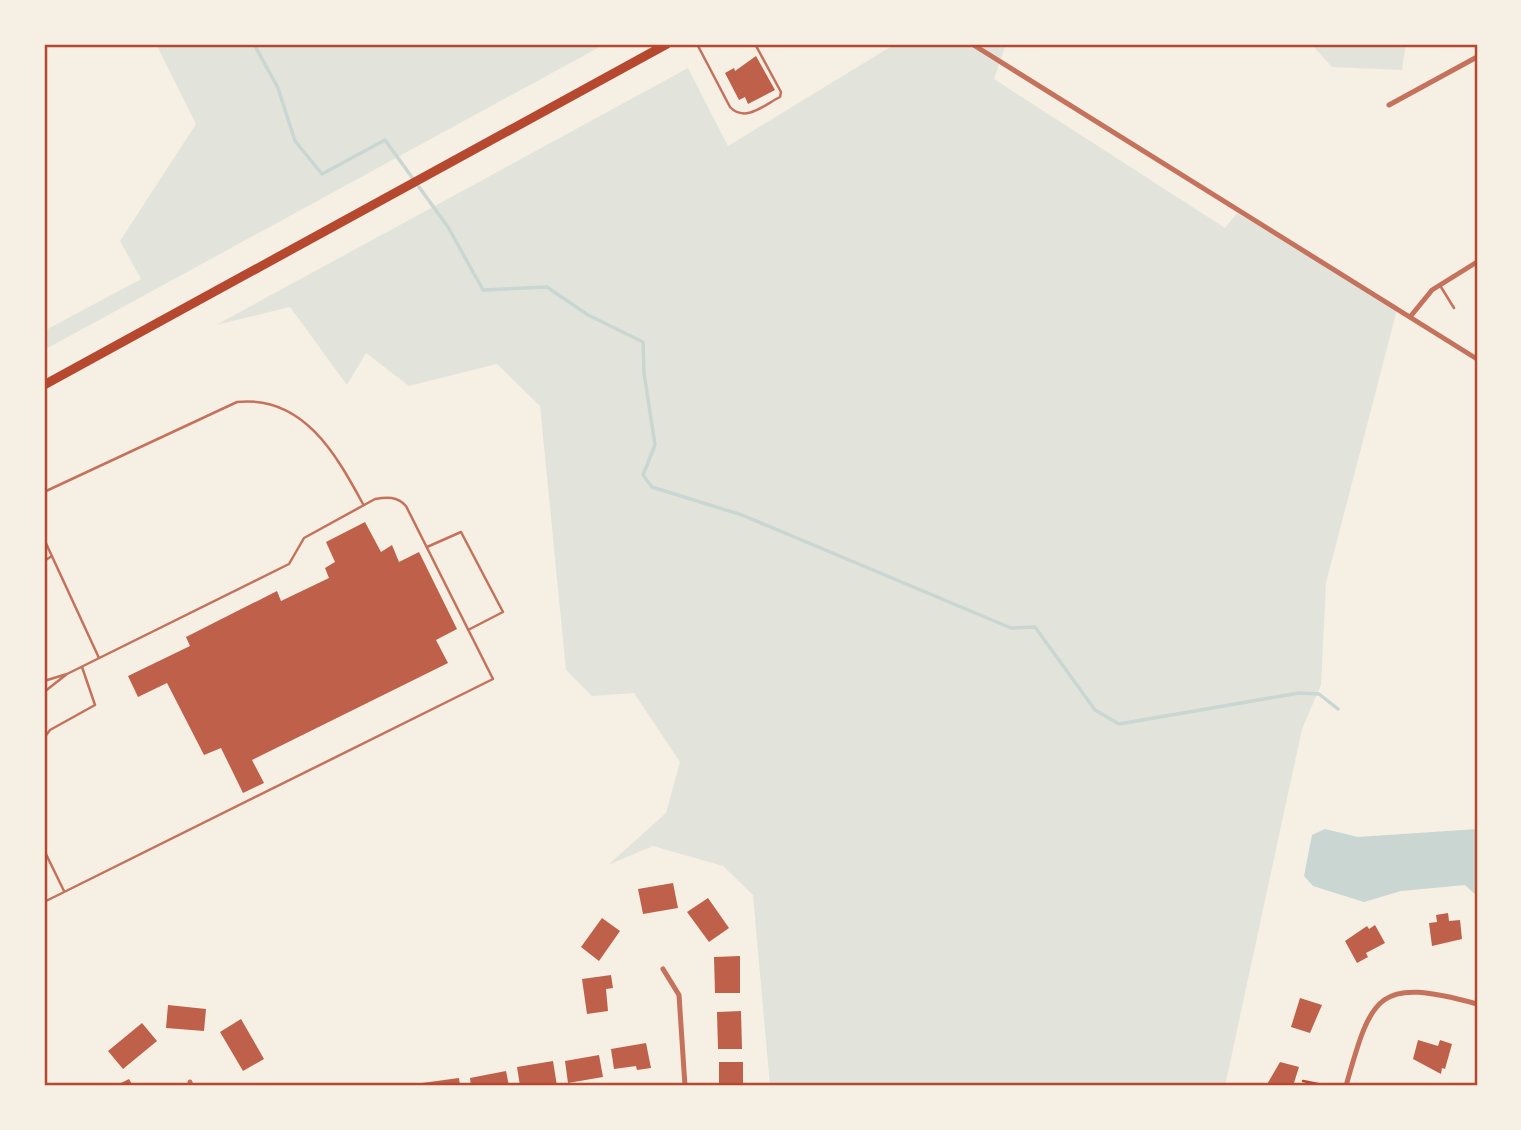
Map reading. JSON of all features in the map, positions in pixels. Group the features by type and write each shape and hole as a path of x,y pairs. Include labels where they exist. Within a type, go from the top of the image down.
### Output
{"main road":[{"path":"44,385 667,44"}],"street":[{"path":"972,44 1477,359"},
{"path":"1389,105 1477,57"},
{"path":"1410,317 1439,284 1477,262"},
{"path":"663,969 679,995 685,1086"},
{"path":"1346,1086 1365,1023 1385,1000 1405,991 1423,990 1477,1004"}],"lane":[{"path":"696,44 730,107 737,114 745,116 780,97 781,92 755,44"},
{"path":"1439,284 1454,308"},
{"path":"44,492 237,402 246,401 276,406 302,418 331,447 364,505"},
{"path":"44,681 82,667 289,564 304,538 375,499 397,499 407,506 493,680 44,902"},
{"path":"427,547 461,531 503,612 468,629"},
{"path":"44,539 99,658"},
{"path":"44,561 52,556"},
{"path":"44,738 50,730 95,705 82,667"},
{"path":"44,692 67,674"},
{"path":"44,850 64,892"}],"path":[{"path":"1303,1081 1328,1086"}],"shaded area":[{"path":"156,44 605,44 44,350 44,331 141,279 120,241 196,124"},
{"path":"895,44 1006,44 994,79 1225,228 1237,213 1398,306 1326,583 1321,685 1302,729 1225,1086 770,1086 753,895 723,866 653,846 608,865 666,813 680,762 634,693 592,696 566,670 540,406 497,364 409,386 366,353 347,385 290,307 216,325 688,68 728,146"},
{"path":"1311,44 1406,44 1402,70 1332,67"},
{"path":"1325,829 1358,837 1477,829 1477,896 1465,885 1401,891 1364,902 1313,886 1304,876 1312,835"}],"building":[{"path":"756,56 775,90 748,104 745,97 739,100 725,73 734,68 735,71"},
{"path":"365,522 381,552 392,545 399,562 419,552 457,629 436,640 448,663 252,760 264,783 243,793 221,748 204,755 167,683 138,697 128,676 190,646 186,637 277,591 281,601 329,578 325,568 335,562 326,542"},
{"path":"673,883 678,908 643,914 638,889"},
{"path":"708,898 729,928 709,942 687,912"},
{"path":"1448,913 1449,921 1460,920 1462,939 1432,946 1429,923 1437,922 1436,915"},
{"path":"602,918 620,931 599,961 581,947"},
{"path":"1375,925 1385,943 1366,953 1368,957 1357,963 1345,941 1367,926 1369,929"},
{"path":"740,956 740,993 715,993 714,957"},
{"path":"611,975 613,988 606,989 608,1011 587,1014 582,979"},
{"path":"1300,998 1322,1005 1310,1033 1291,1027"},
{"path":"168,1005 206,1009 204,1031 166,1028"},
{"path":"741,1011 742,1049 718,1049 717,1012"},
{"path":"241,1019 264,1059 243,1071 220,1032"},
{"path":"142,1023 157,1041 123,1069 108,1051"},
{"path":"1418,1040 1438,1046 1440,1040 1452,1044 1441,1074 1413,1059"},
{"path":"646,1043 651,1068 637,1070 636,1066 614,1069 611,1049"},
{"path":"599,1055 603,1077 568,1083 565,1061"},
{"path":"553,1061 557,1086 520,1086 517,1067"},
{"path":"719,1062 743,1062 743,1086 719,1086"},
{"path":"1280,1062 1299,1067 1293,1086 1266,1086"},
{"path":"506,1071 509,1086 471,1086 470,1078"},
{"path":"459,1078 460,1086 423,1086 422,1083"},
{"path":"129,1079 133,1086 115,1086"}],"waterway":[{"path":"254,44 278,88 295,141 322,174 385,140 448,227 483,290 547,287 588,315 643,342 644,373 655,445 643,475 652,487 742,515 1011,628 1035,627 1095,710 1119,724 1299,693 1319,694 1338,709"}]}
